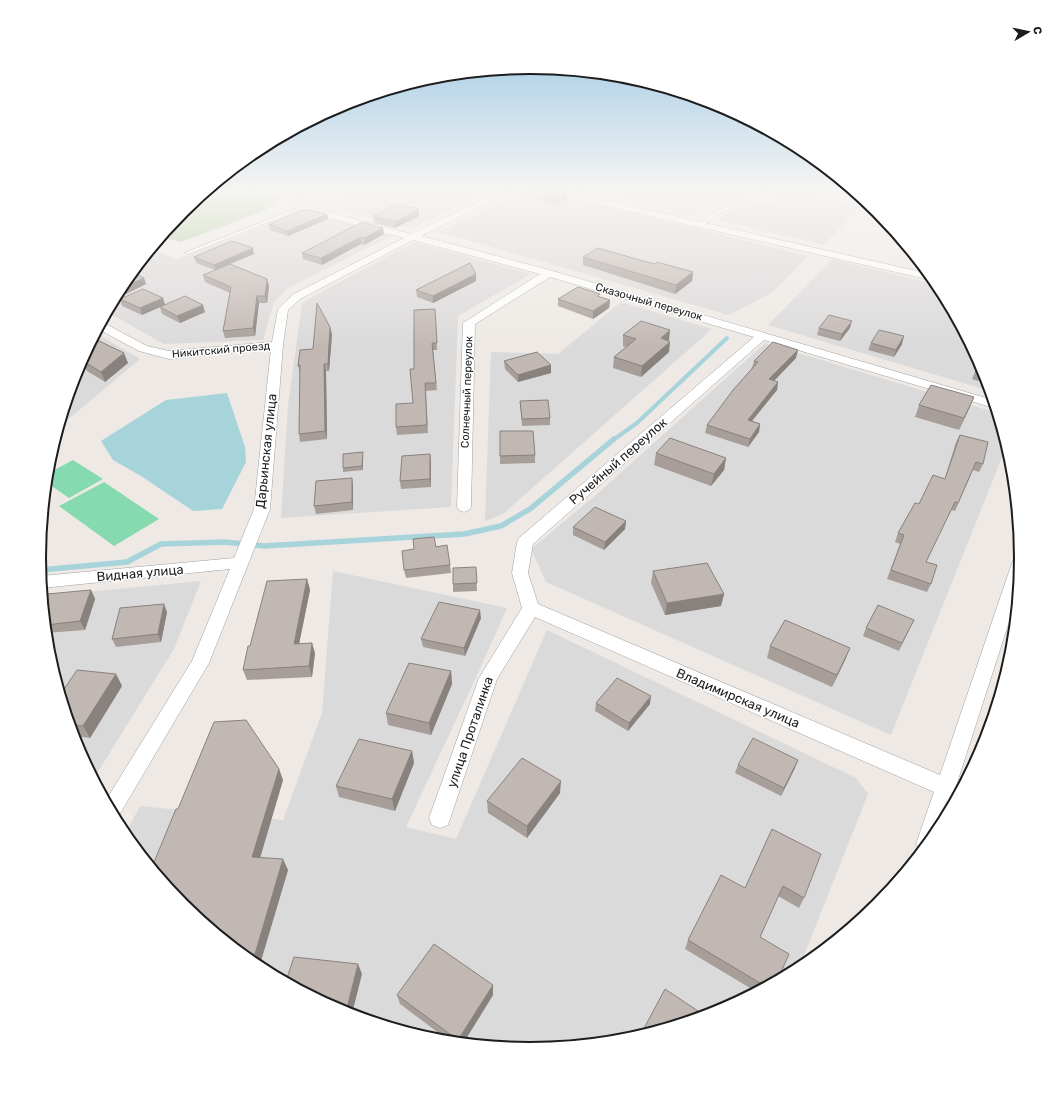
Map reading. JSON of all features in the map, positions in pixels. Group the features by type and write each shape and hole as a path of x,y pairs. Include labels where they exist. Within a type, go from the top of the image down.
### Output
{"street":[{"name":"Дарьинская улица","path":"114,804 200,663 262,508 277,345 283,309 296,297 401,243"},
{"name":"Сказочный переулок","path":"436,243 549,273 988,402"},
{"path":"782,243 923,276"},
{"name":"Солнечный переулок","path":"464,507 469,323 549,273"},
{"name":"Никитский проезд","path":"104,327 143,348 169,355 277,345"},
{"name":"Ручейный переулок","path":"531,608 520,573 525,542 762,335"},
{"name":"Видная улица","path":"47,581 239,563"},
{"path":"934,823 1013,584"},
{"name":"Владимирская улица","path":"531,608 946,787"},
{"name":"улица Проталинка","path":"440,818 488,678 531,608"}],"lane":[{"path":"186,253 212,243"}],"shaded area":[{"path":"219,243 377,243 287,289 274,302 263,340 164,344 111,314 156,251 177,259"},
{"path":"412,243 418,243 531,274 458,316 451,507 281,518 288,405 302,304 312,297"},
{"path":"478,243 755,243 808,256 772,293 729,315"},
{"path":"816,243 826,243 824,245"},
{"path":"832,259 927,282 964,343 983,389 768,325"},
{"path":"621,302 712,329 503,514 485,521 491,352 558,354"},
{"path":"100,335 140,359 65,422 83,372"},
{"path":"765,343 991,411 1003,455 891,735 546,582 531,549 597,494"},
{"path":"333,571 507,608 406,827 456,839 547,630 856,778 868,794 803,957 772,977 744,992 686,1016 624,1032 593,1037 530,1042 467,1037 405,1025 374,1016 316,992 288,977 235,941 188,900 166,877 129,827 140,806 283,820 322,713"},
{"path":"201,581 174,649 97,773 83,743 62,683 55,652 48,596"}],"green space":[{"path":"73,460 103,479 69,498 51,486 54,470"},
{"path":"104,482 159,519 114,546 59,506"}],"water":[{"path":"227,393 245,447 246,462 222,509 193,511 141,476 113,460 101,441 166,400"}],"building":[{"path":"227,243 238,243 253,248 214,265 194,257"},
{"path":"321,243 350,243 321,258 302,253"},
{"path":"598,248 654,264 657,262 693,272 676,285 583,257"},
{"path":"470,263 476,274 433,296 416,290"},
{"path":"230,264 267,279 265,296 257,296 253,328 223,331 231,287 203,275"},
{"path":"138,275 144,278 132,283"},
{"path":"578,287 600,294 597,296 610,300 593,311 558,299"},
{"path":"143,289 163,298 140,308 121,300"},
{"path":"185,296 203,305 177,316 160,307"},
{"path":"317,303 330,327 328,364 324,364 325,431 299,434 300,365 298,366 300,350 313,349"},
{"path":"435,309 437,343 432,343 436,383 425,383 427,425 396,427 396,404 413,403 410,369 414,369 414,310"},
{"path":"829,315 852,321 842,334 819,328"},
{"path":"641,321 670,330 661,338 670,342 642,366 614,357 636,339 623,335"},
{"path":"879,330 904,336 896,350 871,343"},
{"path":"98,340 124,353 101,372 87,363"},
{"path":"773,342 798,350 769,379 778,382 748,420 760,424 750,439 707,425 733,390 758,362 754,361"},
{"path":"537,352 551,365 518,375 504,361"},
{"path":"931,385 974,397 964,418 919,405"},
{"path":"548,400 550,418 522,419 520,401"},
{"path":"500,431 533,431 535,455 500,456"},
{"path":"960,435 988,442 983,464 976,462 958,503 955,502 926,562 937,565 931,584 891,570 904,535 898,533 915,503 919,504 933,475 945,479"},
{"path":"670,438 726,458 714,474 656,453"},
{"path":"363,452 362,466 343,468 343,454"},
{"path":"430,454 430,479 400,481 402,456"},
{"path":"352,478 352,502 314,506 316,481"},
{"path":"595,507 626,521 605,542 573,527"},
{"path":"434,537 436,547 447,545 450,565 404,570 402,551 414,549 413,539"},
{"path":"707,563 724,594 667,603 653,571"},
{"path":"476,567 477,583 453,584 453,568"},
{"path":"307,579 294,644 312,643 309,666 243,670 248,646 250,646 267,581"},
{"path":"91,590 80,621 51,624 47,594"},
{"path":"439,602 480,610 464,648 421,639"},
{"path":"164,604 158,634 112,639 120,608"},
{"path":"878,605 914,620 902,643 866,628"},
{"path":"785,620 850,648 837,675 770,646"},
{"path":"409,663 451,671 429,723 386,713"},
{"path":"77,670 116,674 83,726 77,726 64,689"},
{"path":"617,678 651,696 629,723 596,703"},
{"path":"246,720 279,769 252,857 283,859 255,954 235,941 211,921 188,900 154,862 214,722"},
{"path":"753,738 798,760 784,788 738,765"},
{"path":"359,739 412,751 392,799 336,786"},
{"path":"522,758 561,781 527,826 487,801"},
{"path":"772,829 821,854 804,898 783,886 760,937 789,954 782,971 760,983 688,940 721,875 745,888"},
{"path":"434,944 493,985 461,1036 450,1034 397,995"},
{"path":"294,957 358,964 348,1006 316,992 287,977"},
{"path":"665,989 698,1011 686,1016 645,1027"}],"waterway":[{"path":"613,440 637,423 727,338"},
{"path":"46,569 127,562 161,544 225,542 264,546 464,534 501,526 530,509 614,439"}]}
